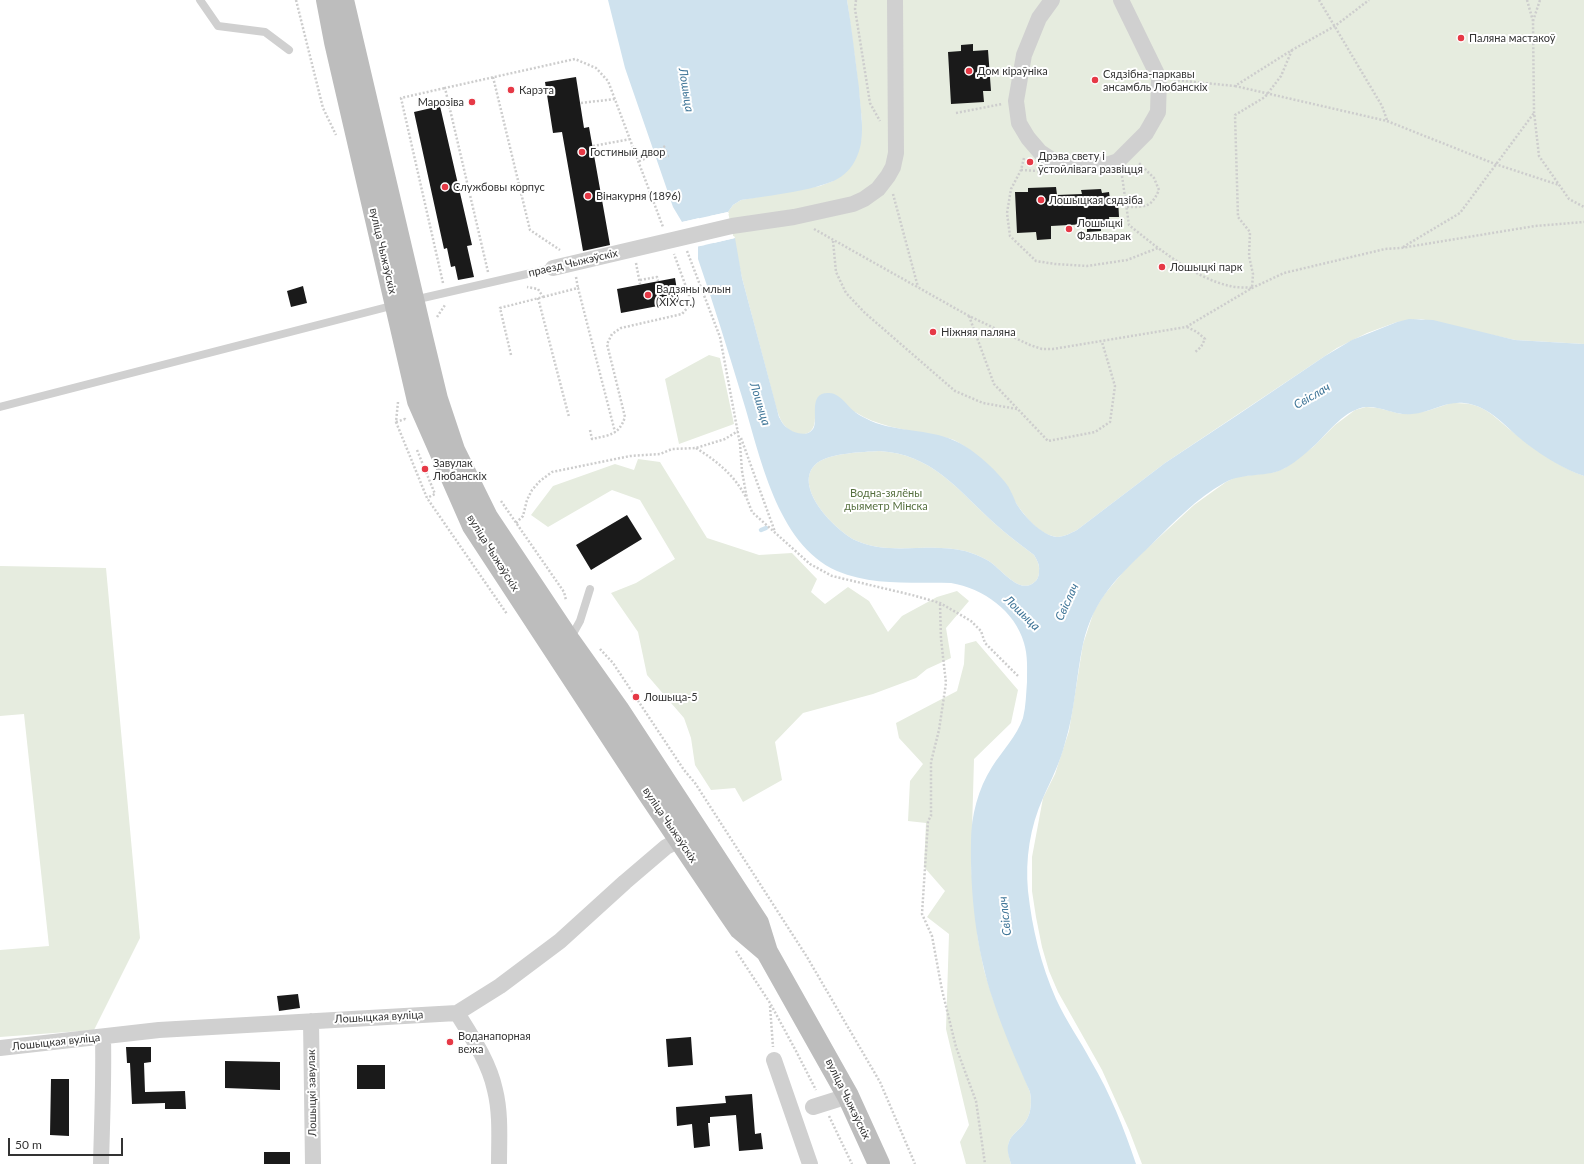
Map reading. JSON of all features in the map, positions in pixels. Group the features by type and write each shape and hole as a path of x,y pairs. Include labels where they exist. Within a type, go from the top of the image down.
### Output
{"street":[{"name":"вуліца Чыжэўскіх","path":"327,0 337,50 405,303"},
{"name":"вуліца Чыжэўскіх","path":"343,0 405,303 418,401 473,526 618,709 688,835 758,924 767,952 848,1096 879,1164"},
{"name":"праезд Чыжэўскіх","path":"553,268 732,226 794,217 852,204 864,199 878,189 893,167 896,153 895,0"},
{"path":"1052,0 1039,18 1024,55 1016,101 1019,123 1028,138 1040,152 1055,162 1085,166 1109,164 1123,156 1146,133 1158,112 1159,78 1121,0"},
{"name":"Лошыцкая вуліца","path":"0,1048 159,1030 457,1013 500,986 560,941 666,847 688,835"},
{"path":"457,1013 477,1045 496,1090 499,1119 499,1164"},
{"name":"Лошыцкі завулак","path":"311,1021 313,1164"},
{"path":"102,1164 102,1105 104,1070 103,1037"},
{"path":"774,1060 810,1164"},
{"path":"818,1105 848,1096"}],"lane":[{"path":"200,0 218,26 265,32 289,50"},
{"name":"праезд Чыжэўскіх","path":"0,407 405,303 553,268"},
{"path":"565,641 590,589"}],"path":[{"path":"856,0 855,9 870,103 881,122 897,131"},
{"path":"1319,0 1336,26 1382,106 1387,121"},
{"path":"1235,86 1292,50 1336,26 1369,0"},
{"path":"1527,0 1533,21 1534,112 1540,156 1568,199 1584,207"},
{"path":"1533,21 1540,0"},
{"path":"1252,288 1253,274 1249,256 1250,232 1238,217 1235,115 1265,97 1281,76 1292,50"},
{"path":"444,287 401,98 575,59 596,68 608,81 638,161 679,238 720,337 738,431 742,471 747,499"},
{"path":"493,77 530,230 571,258 615,432"},
{"path":"1159,78 1235,86 1387,121 1495,164 1559,185"},
{"path":"445,88 489,277"},
{"path":"581,103 615,99"},
{"path":"956,113 1016,101"},
{"path":"1401,248 1460,213 1534,112"},
{"path":"1028,138 1021,170 1011,189 1007,213 1010,236 1036,261 1087,266 1127,260 1158,248"},
{"path":"593,146 630,139"},
{"path":"657,154 658,150 665,146"},
{"path":"638,161 669,150"},
{"path":"657,154 661,157 669,156"},
{"path":"1123,156 1129,225 1158,248 1202,276 1230,286 1252,288"},
{"path":"1123,156 1154,178 1159,190 1154,201 1146,207 1127,207"},
{"path":"888,176 918,287"},
{"path":"794,217 969,316 1030,345 1042,349 1053,349 1102,342 1186,327 1252,288 1284,272 1384,249 1401,248 1535,226 1584,222"},
{"path":"590,430 592,439 615,432 621,427 625,417 607,344 612,334 621,328 682,314 688,306 689,295 679,238"},
{"path":"834,241 836,272 846,293 865,313 955,392 983,403 1017,409"},
{"path":"633,249 640,284"},
{"path":"640,280 657,277 658,281"},
{"path":"521,287 532,287 538,289 543,297"},
{"path":"512,355 500,308 578,288"},
{"path":"538,298 569,417"},
{"path":"969,316 994,384 1048,441 1095,432 1110,422 1115,386 1102,342"},
{"path":"1186,327 1197,332 1205,339 1201,347 1194,353"},
{"path":"396,422 405,419 408,426"},
{"path":"516,524 523,516 527,500 532,490 540,481 552,472 630,456 660,454 672,449 696,448 725,439 738,431"},
{"path":"738,431 775,533"},
{"path":"416,447 436,494 427,498"},
{"path":"696,448 717,462 738,482 752,512 810,564 832,576 940,603 971,621 981,631 985,643 1018,676"},
{"path":"498,498 564,592 572,618 565,641"},
{"path":"940,603 941,639 946,683 939,730 931,762 931,816 928,821 922,914 932,936 942,990 956,1047 976,1102 985,1164"},
{"path":"598,647 613,663 684,770 695,783 807,957 880,1082 915,1164"},
{"path":"736,951 770,1003 796,1050 818,1105 852,1164"},
{"path":"770,1003 774,1060"}],"green space":[{"name":"Лошыцкі парк","path":"847,0 1584,0 1584,344 1515,340 1421,319 1397,322 1367,333 1337,348 1165,463 1077,530 1060,537 1046,534 1036,527 1026,517 994,471 975,454 954,440 881,424 855,412 815,418 812,430 808,433 799,434 793,432 784,425 776,407 742,278 728,212 733,205 741,200 820,186 833,181 861,142 862,121"},
{"path":"709,355 720,358 734,424 679,444 665,379"},
{"path":"1451,403 1471,404 1485,410 1556,463 1584,476 1584,1164 1142,1164 1129,1130 1102,1070 1058,992 1049,971 1042,947 1032,891 1032,857 1043,798 1055,774 1069,731 1083,644 1094,611 1104,595 1128,566 1194,505 1226,482 1236,477 1275,472 1285,468 1313,447 1335,425 1355,410 1366,407 1378,408 1401,414 1427,411"},
{"name":"Водна-зялёны дыяметр Мінска","path":"879,451 898,454 914,459 929,466 942,475 1008,535 1034,555 1039,567 1039,576 1036,580 1032,584 1026,586 1020,585 1009,578 992,563 965,551 938,548 883,548 857,541 838,528 819,507 812,495 809,483 810,472 817,463 830,457"},
{"path":"638,459 660,462 707,538 759,555 792,553 817,579 811,592 825,604 848,587 869,601 888,632 902,616 937,597 957,591 969,601 946,628 951,658 927,669 916,678 873,694 803,713 775,742 782,780 743,802 735,788 711,790 695,765 691,738 684,718 647,675 638,632 611,593 636,583 675,559 640,500 612,490 548,527 531,515 553,486 615,464 634,470"},
{"path":"0,566 106,568 140,938 94,1030 0,1037 0,950 49,946 24,714 0,716"},
{"path":"976,641 1018,690 1011,723 974,759 971,866 978,939 984,970 993,999 1030,1092 1031,1105 1028,1118 1011,1137 1008,1145 1011,1164 966,1164 960,1142 969,1125 946,1029 949,934 927,917 945,891 924,867 926,823 908,821 910,781 923,764 899,738 896,723 957,691 964,664 965,644"}],"water":[{"path":"608,0 847,0 862,122 860,148 852,165 846,173 834,181 809,189 741,200 733,205 728,212 710,216 714,243 735,238 742,278 779,417 787,428 800,434 808,433 812,431 814,427 815,406 818,396 829,393 837,395 859,415 881,425 943,436 960,443 974,452 1000,476 1007,484 1016,503 1023,513 1039,529 1051,536 1057,537 1067,535 1077,530 1165,463 1325,356 1352,340 1397,322 1409,319 1433,320 1515,340 1584,344 1584,476 1547,458 1527,444 1491,413 1474,405 1457,403 1444,405 1425,412 1406,414 1400,414 1372,407 1358,409 1344,416 1312,448 1287,467 1272,473 1232,479 1204,496 1177,519 1119,577 1101,600 1094,613 1083,644 1071,719 1063,750 1038,809 1035,820 1028,855 1027,879 1032,919 1046,973 1060,1007 1098,1073 1110,1098 1136,1164 1011,1164 1009,1156 1008,1145 1013,1135 1026,1121 1031,1105 1031,1096 997,1012 982,961 973,901 971,832 976,803 987,775 1017,731 1023,718 1027,682 1027,662 1024,643 1020,631 1005,611 986,596 975,590 951,583 893,582 850,576 837,571 816,558 799,540 785,519 773,495 764,470 698,259 698,246 705,245 699,218 682,222 673,207 625,68","holes":["879,451 898,454 929,466 942,475 1008,535 1034,555 1039,569 1038,577 1035,582 1026,586 1020,585 1009,578 992,563 965,551 938,548 883,548 857,541 848,536 828,518 812,495 809,483 810,472 817,463 823,460 838,455 864,452"]}],"pier":[{"path":"728,212 729,214 712,217 716,240 734,236 735,238 696,247 702,243 698,221 683,224 682,222"}],"building":[{"name":"Дом кіраўніка","path":"973,44 973,51 988,50 991,91 983,91 984,102 951,104 948,52 961,51 961,45"},
{"name":"Вінакурня (1896)","path":"576,77 584,128 589,127 610,245 583,251 562,132 553,133 545,82"},
{"name":"Службовы корпус","path":"440,106 472,245 467,246 474,277 458,280 455,266 451,267 447,248 444,249 414,112"},
{"path":"1056,187 1057,195 1082,194 1081,190 1101,189 1102,193 1109,192 1110,199 1118,198 1119,217 1109,217 1110,225 1101,225 1101,231 1087,232 1087,224 1051,226 1051,239 1037,240 1036,232 1017,233 1015,192 1028,192 1028,188"},
{"name":"Вадзяны млын (XIX ст.)","path":"675,278 679,302 621,313 617,289"},
{"path":"303,286 307,303 291,307 287,291"},
{"path":"627,515 642,539 591,570 576,545"},
{"path":"298,994 300,1008 279,1011 277,996"},
{"path":"691,1037 693,1065 668,1067 666,1039"},
{"path":"126,1047 151,1047 151,1062 144,1063 145,1092 185,1091 186,1109 165,1109 165,1103 132,1104 130,1063 127,1063"},
{"path":"225,1061 280,1062 280,1090 225,1088"},
{"path":"357,1065 385,1065 385,1089 357,1089"},
{"path":"51,1079 69,1079 69,1136 50,1135"},
{"path":"752,1094 755,1134 761,1133 763,1149 739,1151 736,1115 710,1117 710,1123 708,1123 710,1146 694,1148 692,1124 677,1126 676,1107 726,1103 725,1096"},
{"path":"264,1152 290,1152 290,1164 264,1164"}],"waterway":[{"path":"761,530 766,528"}],"place":[{"name":"Паляна мастакоў","path":"1461,38"},
{"name":"Дом кіраўніка","path":"969,71"},
{"name":"Сядзібна-паркавы ансамбль Любанскіх","path":"1095,80"},
{"name":"Карэта","path":"511,90"},
{"name":"Марозіва","path":"472,102"},
{"name":"Гостиный двор","path":"582,152"},
{"name":"Дрэва свету і ўстойлівага развіцця","path":"1030,162"},
{"name":"Службовы корпус","path":"445,187"},
{"name":"Вінакурня (1896)","path":"588,196"},
{"name":"Лошыцкая сядзіба","path":"1041,200"},
{"name":"Лошыцкі Фальварак","path":"1069,229"},
{"name":"Лошыцкі парк","path":"1162,267"},
{"name":"Вадзяны млын (XIX ст.)","path":"648,295"},
{"name":"Ніжняя паляна","path":"933,332"},
{"name":"Завулак Любанскіх","path":"425,469"},
{"name":"Лошыца-5","path":"636,697"},
{"name":"Воданапорная вежа","path":"450,1042"}],"water label":[{"name":"Лошыца","path":"686,90"},
{"name":"Свіслач","path":"1312,396"},
{"name":"Лошыца","path":"760,404"},
{"name":"Свіслач","path":"1067,602"},
{"name":"Лошыца","path":"1022,613"},
{"name":"Свіслач","path":"1005,916"}]}
